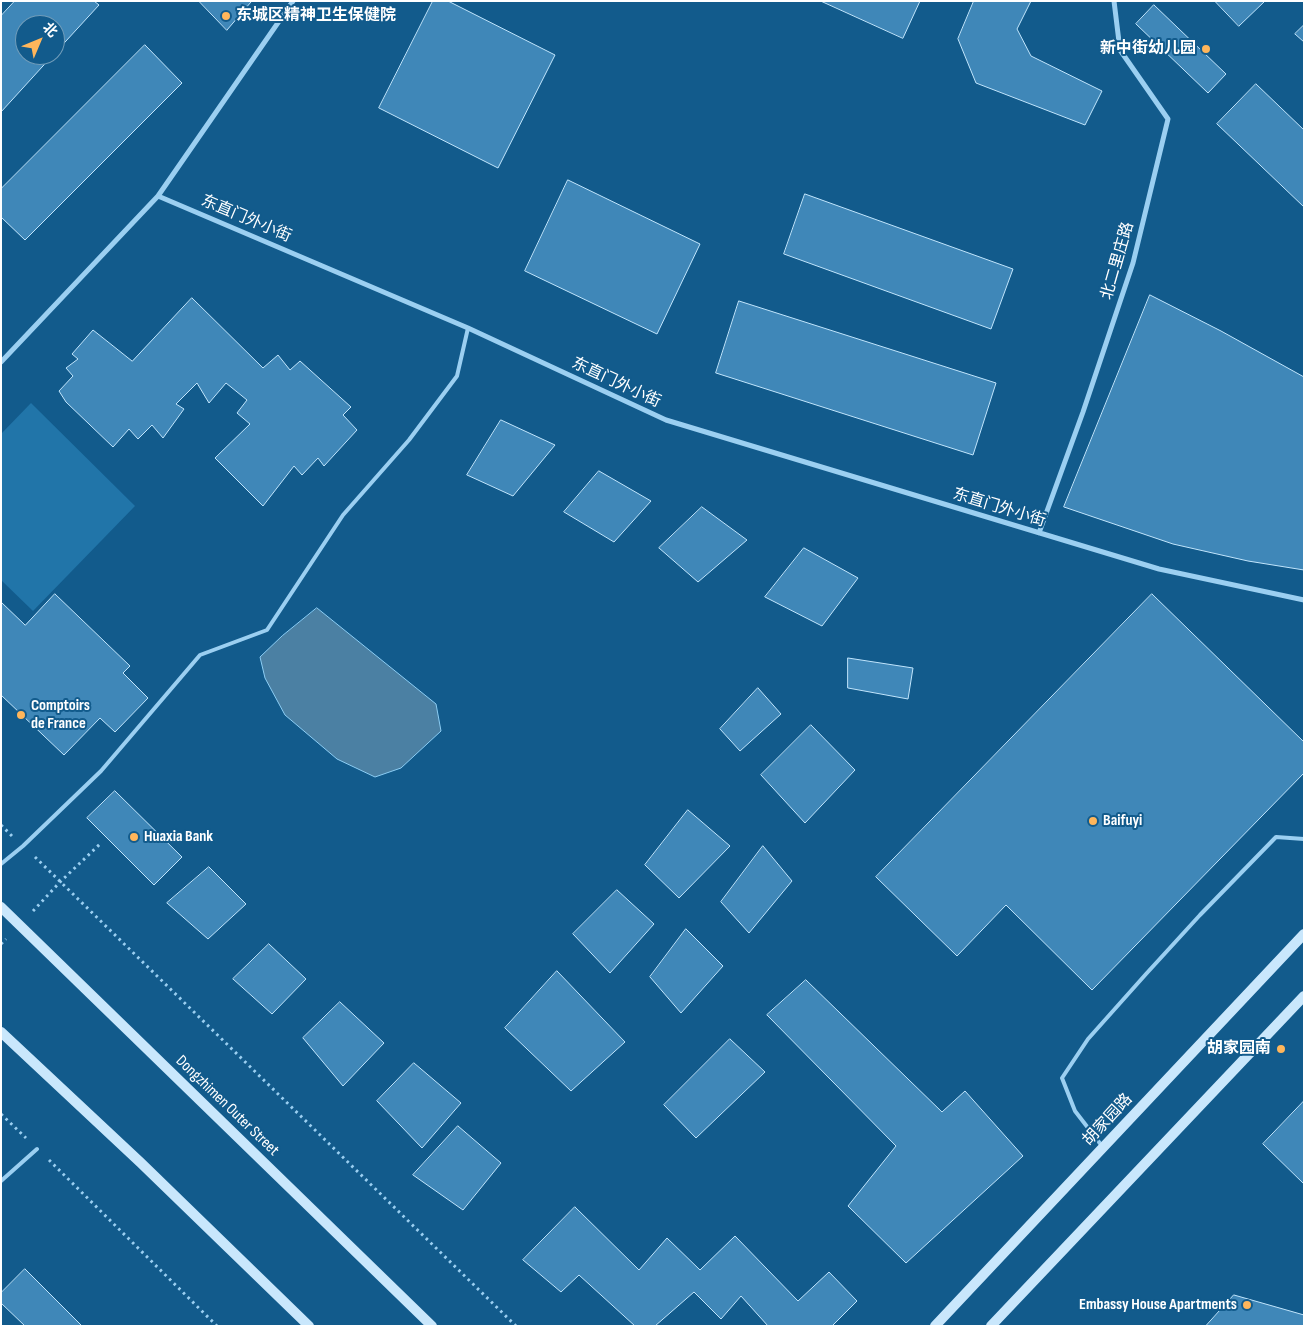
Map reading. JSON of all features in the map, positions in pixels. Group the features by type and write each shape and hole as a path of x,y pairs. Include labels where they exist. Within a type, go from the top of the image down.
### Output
{"main road":[{"name":"Dongzhimen Outer Street","path":"1,907 432,1326"},
{"name":"胡家园路","path":"934,1326 1304,934"},
{"path":"991,1326 1304,996"},
{"path":"1,1032 141,1163 309,1326"}],"street":[{"path":"1,362 158,196 293,1"},
{"name":"北二里庄路","path":"1039,533 1083,412 1132,263 1168,119 1120,50 1114,1"},
{"name":"东直门外小街","path":"158,196 468,328 666,420 1159,570 1304,600"}],"lane":[{"path":"1,864 23,846 101,771 200,655 267,630 343,515 409,440 456,376 468,328"},
{"path":"1103,1147 1075,1111 1062,1078 1088,1039 1133,988 1200,915 1276,837 1304,839"},
{"path":"1,1181 37,1148"}],"path":[{"path":"1,825 516,1326"},
{"path":"1,944 60,882 100,844"},
{"path":"1,1114 216,1326"}],"shaded area":[{"path":"31,403 135,506 33,611 1,580 1,434"},
{"path":"317,608 436,704 441,731 401,768 375,777 337,759 285,715 265,678 260,657 282,636"}],"building":[{"path":"15,1 94,1 99,5 65,42 65,15 15,15 15,65 44,65 1,112 1,16"},
{"name":"东城区精神卫生保健院","path":"199,1 251,1 251,2 227,30"},
{"path":"433,1 448,1 555,55 498,168 379,108"},
{"path":"821,1 920,1 903,38"},
{"path":"974,1 1031,1 1017,29 1031,56 1102,91 1085,125 976,83 958,39"},
{"path":"1215,1 1265,1 1239,26"},
{"path":"1154,5 1226,74 1208,93 1136,24"},
{"path":"1304,25 1304,42 1295,34"},
{"path":"145,45 182,83 25,240 1,217 1,189"},
{"path":"1256,84 1304,130 1304,207 1217,124"},
{"path":"568,180 700,244 657,334 525,271"},
{"path":"805,194 1013,269 991,329 784,254"},
{"path":"1150,295 1221,331 1304,377 1304,570 1248,561 1173,544 1064,507"},
{"path":"192,298 263,368 278,355 290,370 300,361 351,407 343,415 357,430 324,466 318,458 302,475 294,466 263,506 215,458 250,424 237,413 247,400 226,383 209,403 197,383 176,404 184,409 163,438 152,425 138,439 129,429 113,447 66,402 59,391 73,376 66,368 78,359 72,354 93,330 132,361"},
{"path":"739,301 996,383 973,455 716,373"},
{"path":"501,420 555,445 513,496 467,475"},
{"path":"599,471 651,501 614,542 564,512"},
{"path":"702,507 747,540 698,582 659,548"},
{"path":"804,548 858,578 822,626 765,597"},
{"path":"55,594 130,666 123,673 148,698 115,732 100,718 64,755 1,695 1,602 25,625"},
{"name":"Baifuyi","path":"1152,594 1304,742 1304,773 1092,990 1006,905 957,956 876,877"},
{"path":"848,658 913,668 908,699 848,688"},
{"path":"758,688 781,714 740,751 720,729"},
{"path":"811,725 855,770 805,823 761,775"},
{"name":"Huaxia Bank","path":"115,791 182,857 154,885 87,818"},
{"path":"688,810 730,846 679,898 645,865"},
{"path":"763,846 792,881 749,933 721,902"},
{"path":"209,867 246,904 208,939 167,903"},
{"path":"617,890 654,924 610,973 573,934"},
{"path":"686,929 723,966 681,1013 650,977"},
{"path":"269,944 306,979 272,1014 233,979"},
{"path":"557,971 625,1042 571,1091 505,1028"},
{"path":"806,980 942,1112 965,1091 1023,1156 906,1263 848,1206 896,1146 767,1015"},
{"path":"340,1002 384,1043 343,1086 303,1038"},
{"path":"730,1039 765,1072 696,1138 664,1105"},
{"path":"414,1063 461,1103 422,1148 377,1101"},
{"path":"1304,1101 1304,1184 1263,1144"},
{"path":"458,1126 501,1163 463,1210 413,1175"},
{"path":"575,1207 639,1270 667,1238 700,1270 735,1236 798,1301 829,1272 857,1301 832,1326 768,1326 741,1296 721,1319 694,1292 655,1326 635,1326 579,1275 561,1292 523,1260"},
{"path":"25,1269 82,1326 25,1326 1,1303 1,1293"},
{"name":"Embassy House Apartments","path":"1234,1295 1304,1315 1304,1326 1206,1326"}],"place":[{"name":"东城区精神卫生保健院","path":"226,16"},
{"name":"新中街幼儿园","path":"1206,49"},
{"name":"Comptoirs de France","path":"21,715"},
{"name":"Baifuyi","path":"1093,821"},
{"name":"Huaxia Bank","path":"134,837"},
{"name":"胡家园南","path":"1281,1049"},
{"name":"Embassy House Apartments","path":"1247,1305"}]}
